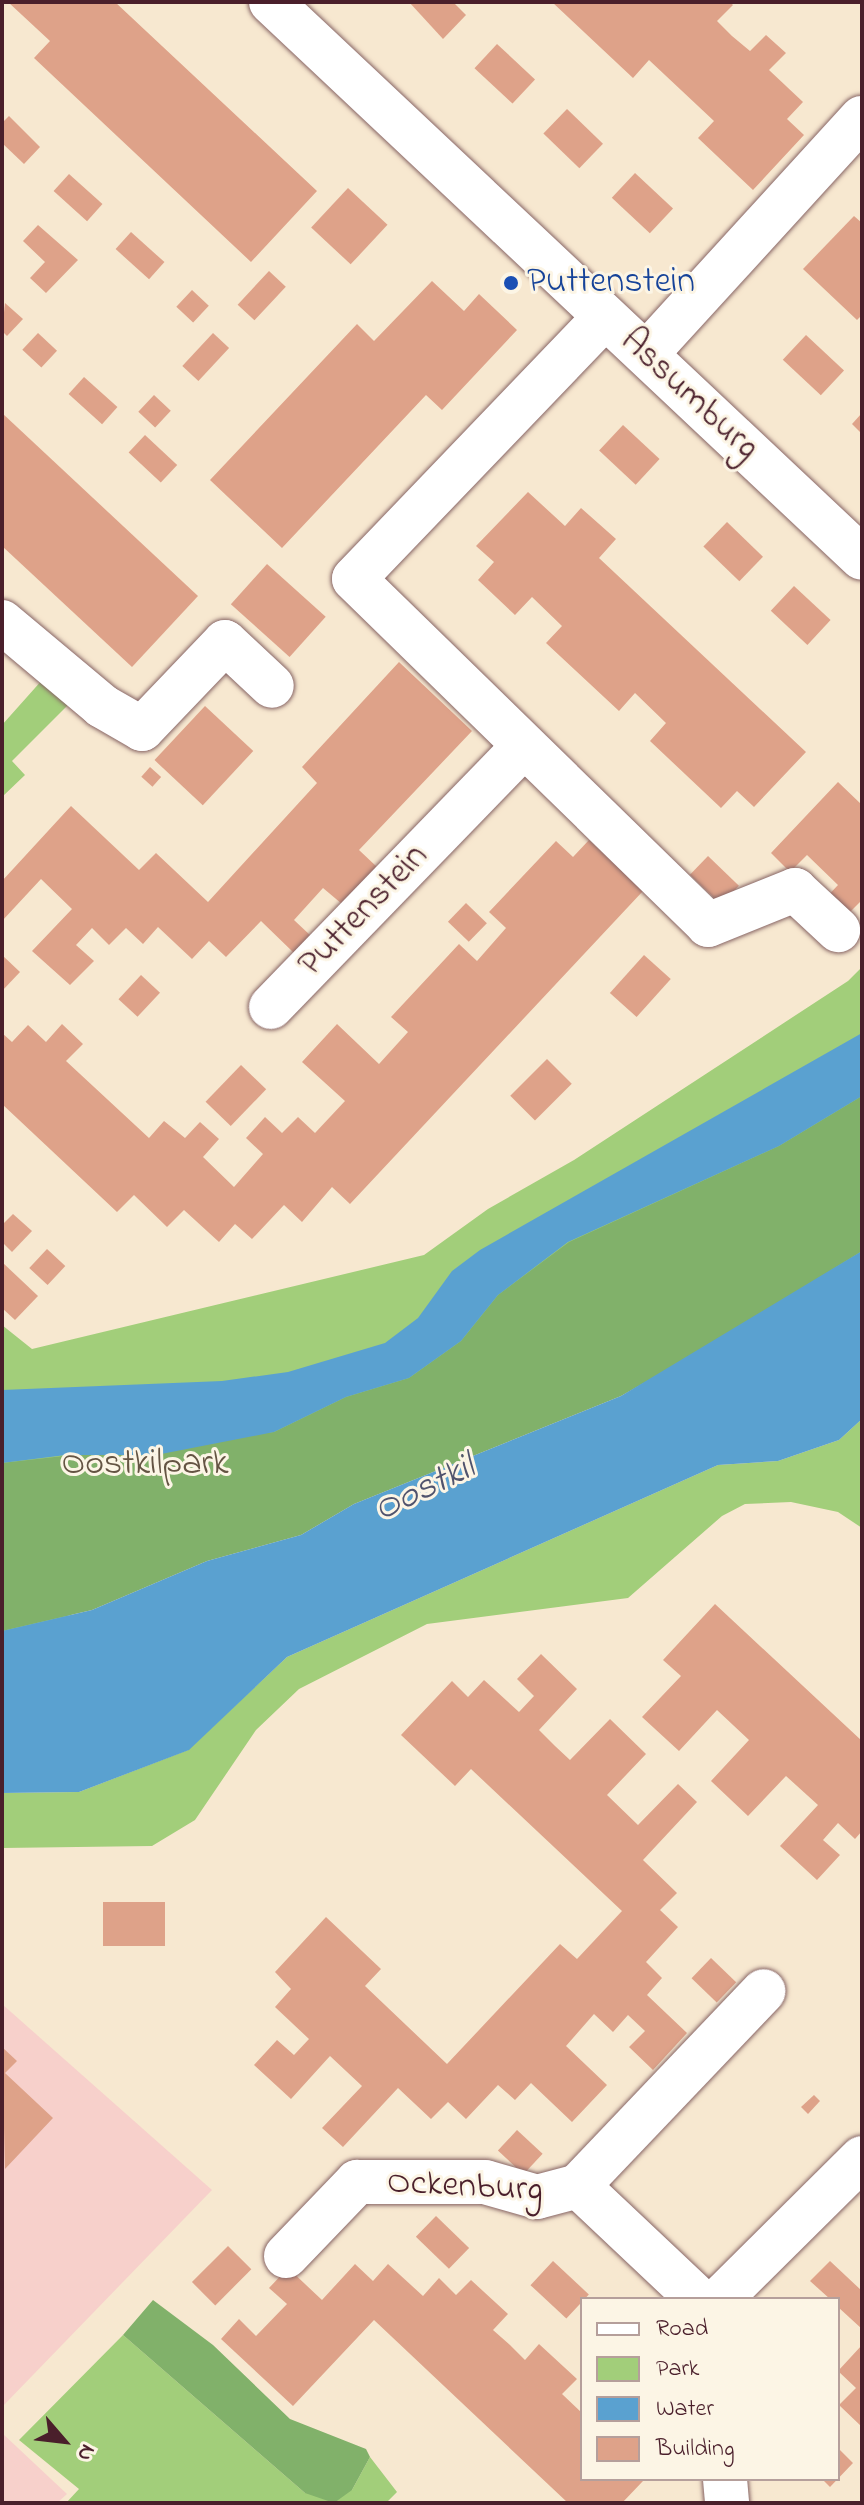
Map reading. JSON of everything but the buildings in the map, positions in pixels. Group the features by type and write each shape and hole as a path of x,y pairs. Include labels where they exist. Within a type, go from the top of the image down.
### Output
{"street":[{"name":"Assumburg","path":"271,2 604,318 648,352 862,558"},
{"path":"648,352 862,118"},
{"path":"604,318 354,579 708,925 795,890 838,930"},
{"path":"2,622 102,706 142,729 225,642 272,686"},
{"name":"Puttenstein","path":"271,1007 524,746"},
{"name":"Ockenburg","path":"286,2256 357,2182 485,2182 537,2197 578,2186 764,1991"},
{"path":"722,2297 862,2158"},
{"name":"Ockenburg","path":"578,2186 696,2297"},
{"path":"725,2481 727,2503"}],"shaded area":[{"path":"2,2004 212,2190 2,2407"},
{"path":"2,2433 67,2494 57,2503 2,2503"}],"green space":[{"path":"43,679 68,705 12,761 25,775 2,797 2,725"},
{"name":"Oostkilpark","path":"862,967 862,1266 2,1645 2,1325 32,1349 424,1255 488,1209 574,1160 848,981"},
{"path":"862,1096 862,1251 709,1346 621,1396 354,1504 301,1535 207,1561 92,1610 2,1631 2,1463 274,1432 346,1397 409,1378 461,1341 498,1295 569,1242 779,1146"},
{"path":"862,1419 862,1528 838,1512 791,1502 745,1504 722,1516 628,1598 427,1624 299,1689 256,1730 195,1820 152,1846 2,1848 2,1793 79,1792 188,1750 287,1657 718,1465 778,1461 839,1440"},
{"path":"153,2300 213,2345 290,2419 366,2449 370,2457 352,2490 334,2503 305,2493 123,2335"},
{"path":"123,2335 305,2493 352,2490 370,2457 397,2492 386,2503 66,2503 79,2489 19,2440"}],"water":[{"path":"862,1033 862,1096 779,1146 568,1242 498,1295 461,1341 409,1378 346,1397 274,1432 156,1455 66,1455 2,1463 2,1390 222,1381 288,1372 385,1343 418,1318 452,1271 480,1250"},
{"name":"Oostkil","path":"862,1251 862,1419 839,1440 778,1461 718,1465 287,1657 189,1750 79,1792 2,1793 2,1631 92,1610 207,1561 301,1535 354,1504 621,1396"}],"place":[{"name":"Puttenstein","path":"511,283"}]}
